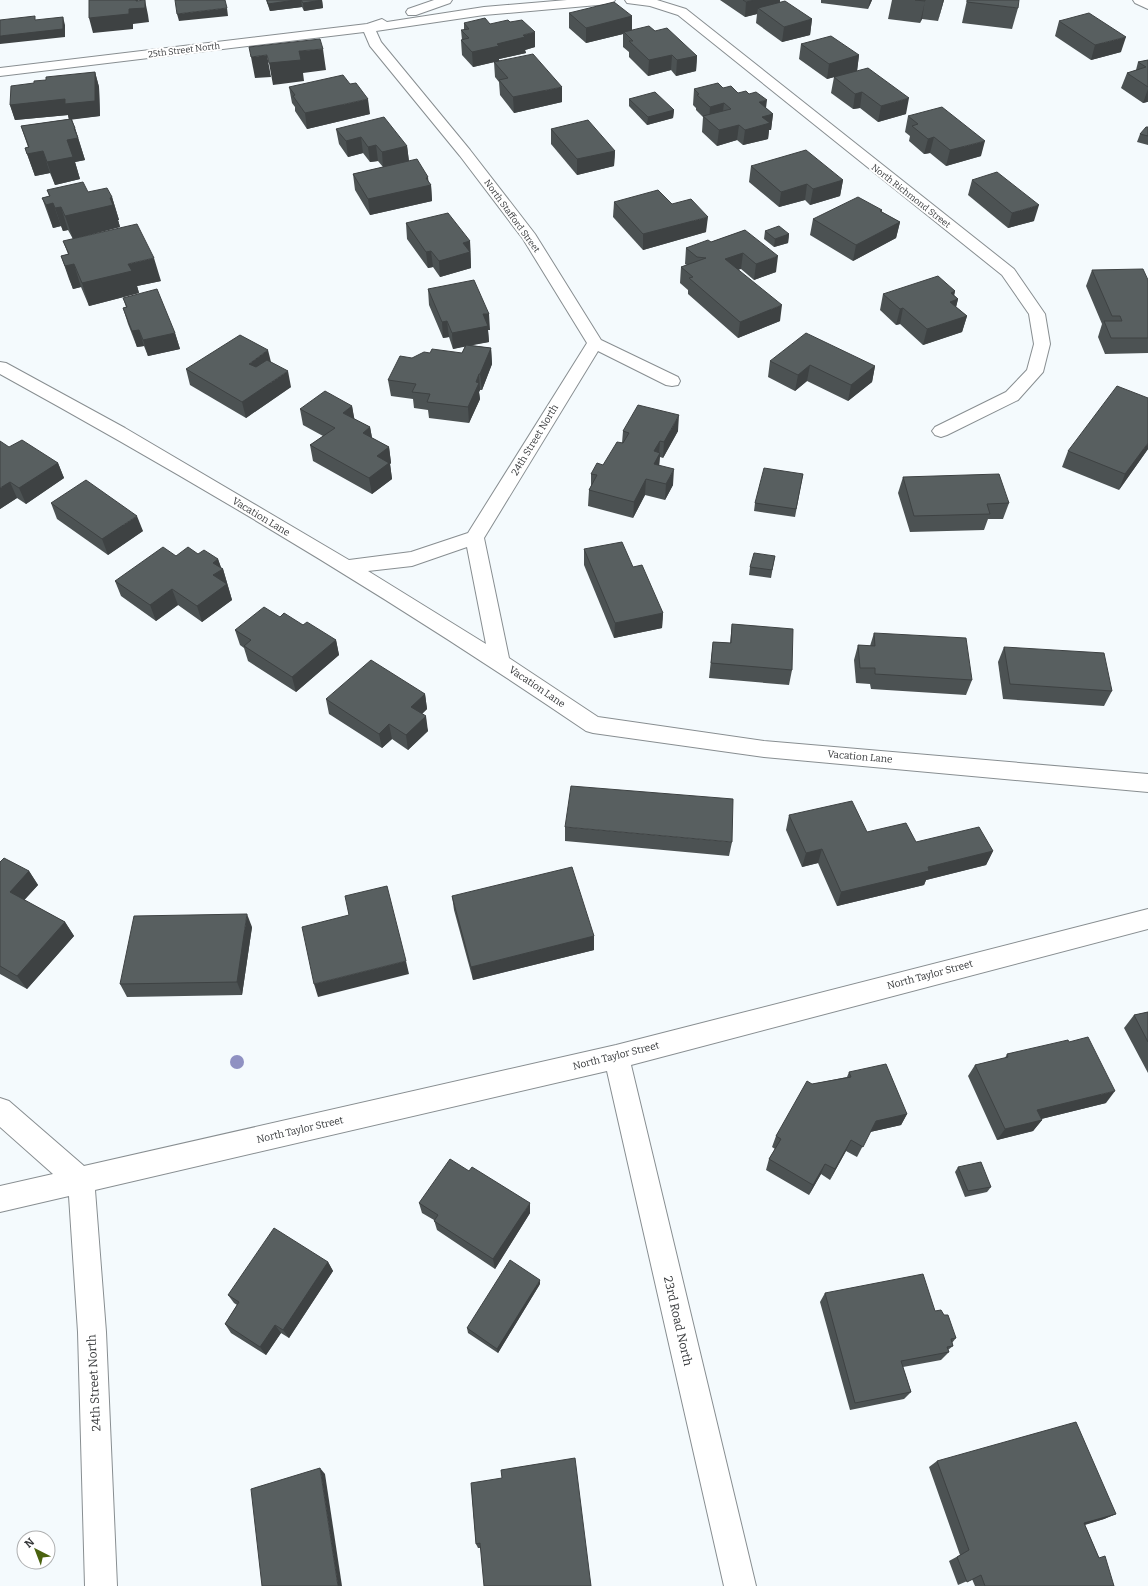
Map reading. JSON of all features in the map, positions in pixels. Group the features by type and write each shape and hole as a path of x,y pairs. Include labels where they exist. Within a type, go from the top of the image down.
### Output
{"street":[{"name":"25th Street North","path":"369,28 446,0"},
{"name":"25th Street North","path":"0,72 369,28 484,11 609,0"},
{"name":"North Richmond Street","path":"631,0 651,2 682,12 1008,272 1037,314 1042,344 1035,372 1012,396 941,431"},
{"path":"1139,0 1148,5"},
{"name":"North Stafford Street","path":"369,28 375,43 465,153 530,237 594,343"},
{"path":"594,343 672,381"},
{"name":"24th Street North","path":"475,538 594,343"},
{"name":"Vacation Lane","path":"0,367 119,432 346,567 500,662 593,724 764,749 1148,783"},
{"path":"346,567 412,559 475,538 500,662"},
{"name":"North Taylor Street","path":"0,1199 616,1057 1148,919"},
{"name":"23rd Road North","path":"616,1057 740,1586"},
{"path":"0,1110 81,1181"},
{"name":"24th Street North","path":"81,1181 88,1257 98,1452 101,1586"}],"building":[{"path":"89,0 145,0 145,8 129,9 129,14 89,18"},
{"path":"175,0 225,0 227,8 177,14"},
{"path":"267,0 295,0 268,4"},
{"path":"301,0 322,0 303,3"},
{"path":"743,0 755,0 746,2"},
{"path":"967,0 1019,0 1018,8 967,2"},
{"path":"785,1 812,19 784,27 758,8"},
{"path":"614,2 632,16 586,28 569,13"},
{"path":"1089,13 1126,37 1095,45 1059,21"},
{"path":"35,16 35,20 63,17 63,29 0,36 0,20"},
{"path":"485,18 490,24 508,20 510,22 522,20 535,32 523,35 525,37 497,44 499,46 472,52 461,40 469,38 461,30 469,29 464,23"},
{"path":"649,26 655,31 667,28 697,56 677,60 672,55 649,60 629,41 633,41 624,32"},
{"path":"831,36 859,55 829,64 801,44"},
{"path":"320,39 323,49 299,51 301,60 269,63 267,55 251,57 249,47"},
{"path":"533,54 562,87 513,97 499,80 508,78 494,62"},
{"path":"1148,60 1148,87 1127,73 1146,67 1138,62"},
{"path":"868,68 909,98 881,106 862,92 855,94 834,77"},
{"path":"95,72 95,101 65,104 65,99 10,105 11,86 46,80 46,77"},
{"path":"343,75 350,84 356,83 368,99 305,113 293,96 295,95 289,87"},
{"path":"718,83 723,88 731,86 738,93 746,91 749,94 756,92 767,100 759,102 773,114 762,117 770,123 745,130 739,125 719,130 703,116 731,109 724,103 710,107 697,95 699,94 694,89"},
{"path":"655,92 674,110 648,117 629,99"},
{"path":"942,107 985,141 950,150 934,137 928,139 912,126 918,124 908,116"},
{"path":"384,117 407,146 382,152 376,145 368,147 361,137 346,141 336,129"},
{"path":"71,119 78,138 67,140 73,157 47,162 43,151 27,154 25,148 29,147 21,126"},
{"path":"588,120 615,151 577,159 551,129"},
{"path":"1146,127 1148,127 1148,136 1140,134"},
{"path":"806,150 843,180 813,189 807,184 781,192 751,166"},
{"path":"417,159 431,185 368,199 353,174"},
{"path":"997,172 1039,205 1012,213 972,180"},
{"path":"83,182 88,192 107,188 112,197 110,198 113,205 65,216 61,207 55,208 53,203 46,205 42,198 50,196 47,190"},
{"path":"658,190 672,204 691,199 708,217 643,234 614,202"},
{"path":"858,197 900,222 856,245 813,219"},
{"path":"448,213 470,241 463,243 470,252 439,261 431,251 426,252 406,223"},
{"path":"137,224 154,258 128,264 132,271 82,283 74,264 65,266 61,256 69,254 63,241"},
{"path":"779,226 789,234 775,239 765,231"},
{"path":"745,230 778,256 756,264 743,253 725,259 782,305 740,322 689,278 693,277 681,267 706,258 697,257 686,248 708,240 711,242"},
{"path":"1143,269 1148,280 1148,338 1111,338 1104,321 1122,321 1120,316 1112,316 1092,270"},
{"path":"938,276 955,291 951,293 958,299 950,302 967,316 927,329 903,308 900,309 883,294"},
{"path":"474,280 489,314 483,314 488,326 452,333 447,321 442,322 428,289"},
{"path":"157,289 175,333 143,340 139,330 132,331 123,308 127,307 123,298"},
{"path":"806,333 875,366 851,385 810,365 798,375 770,361"},
{"path":"240,335 268,350 249,364 256,367 267,360 288,371 242,402 186,369"},
{"path":"466,345 491,348 479,374 476,382 479,383 468,407 427,402 430,394 412,392 416,384 388,380 400,356 412,358 424,352 430,353 432,349 462,353"},
{"path":"1117,386 1148,398 1148,443 1125,474 1068,451"},
{"path":"325,391 352,406 343,413 370,427 363,433 389,447 377,456 389,463 369,478 310,445 335,428 300,409"},
{"path":"638,405 679,415 664,442 660,441 654,451 660,453 654,464 674,469 666,484 646,479 634,502 589,490 597,475 591,474 597,463 603,465 617,442 623,443 629,433 623,431"},
{"path":"22,440 58,463 19,488 10,482 0,488 0,441 9,447"},
{"path":"764,468 803,474 796,509 755,503"},
{"path":"999,474 1009,503 987,504 990,514 914,516 903,477"},
{"path":"86,480 137,516 102,539 51,503"},
{"path":"622,542 633,567 642,565 663,613 615,623 584,549"},
{"path":"163,547 176,556 188,547 198,554 204,550 218,559 213,563 223,569 213,575 227,584 197,606 172,589 150,605 115,581"},
{"path":"754,553 775,556 772,570 750,567"},
{"path":"264,607 280,617 284,613 303,625 307,622 336,640 292,677 244,646 251,640 235,630"},
{"path":"732,624 793,629 792,670 711,663 713,642 731,643"},
{"path":"874,633 966,638 972,680 875,674 875,668 860,668 858,645 875,646"},
{"path":"1004,647 1104,653 1112,691 1010,684"},
{"path":"371,660 425,694 411,707 426,716 406,735 389,724 379,734 326,699"},
{"path":"571,786 733,799 732,842 565,827"},
{"path":"852,801 867,832 906,823 916,842 979,827 993,851 928,867 929,871 841,892 822,849 806,853 789,815"},
{"path":"4,858 29,871 10,892 65,922 17,976 0,966 0,862"},
{"path":"572,867 594,936 471,967 452,896"},
{"path":"387,886 406,961 314,984 302,927 349,915 345,896"},
{"path":"247,914 237,982 120,984 134,916"},
{"path":"1148,1012 1148,1042 1134,1015"},
{"path":"1088,1037 1115,1091 1037,1110 1042,1120 1005,1129 975,1065 1008,1057 1007,1054"},
{"path":"886,1064 907,1114 876,1121 863,1147 851,1140 835,1169 825,1164 813,1185 769,1159 781,1139 776,1136 807,1081 812,1084 851,1077 849,1072"},
{"path":"450,1159 469,1171 472,1167 530,1203 493,1259 434,1221 438,1215 419,1203"},
{"path":"981,1162 991,1187 968,1191 958,1167"},
{"path":"274,1228 328,1262 283,1330 275,1325 260,1347 225,1324 239,1302 228,1295"},
{"path":"510,1260 540,1280 497,1349 467,1328"},
{"path":"923,1274 935,1311 941,1310 944,1315 948,1315 956,1338 951,1339 953,1346 947,1347 949,1352 901,1361 911,1392 855,1403 825,1293"},
{"path":"1076,1422 1116,1514 1084,1523 1099,1558 1105,1556 1114,1586 985,1586 981,1575 967,1582 957,1557 969,1550 937,1461"},
{"path":"575,1458 591,1586 484,1586 480,1543 476,1544 471,1483 502,1478 501,1470"},
{"path":"320,1468 338,1586 262,1586 251,1489"}]}
